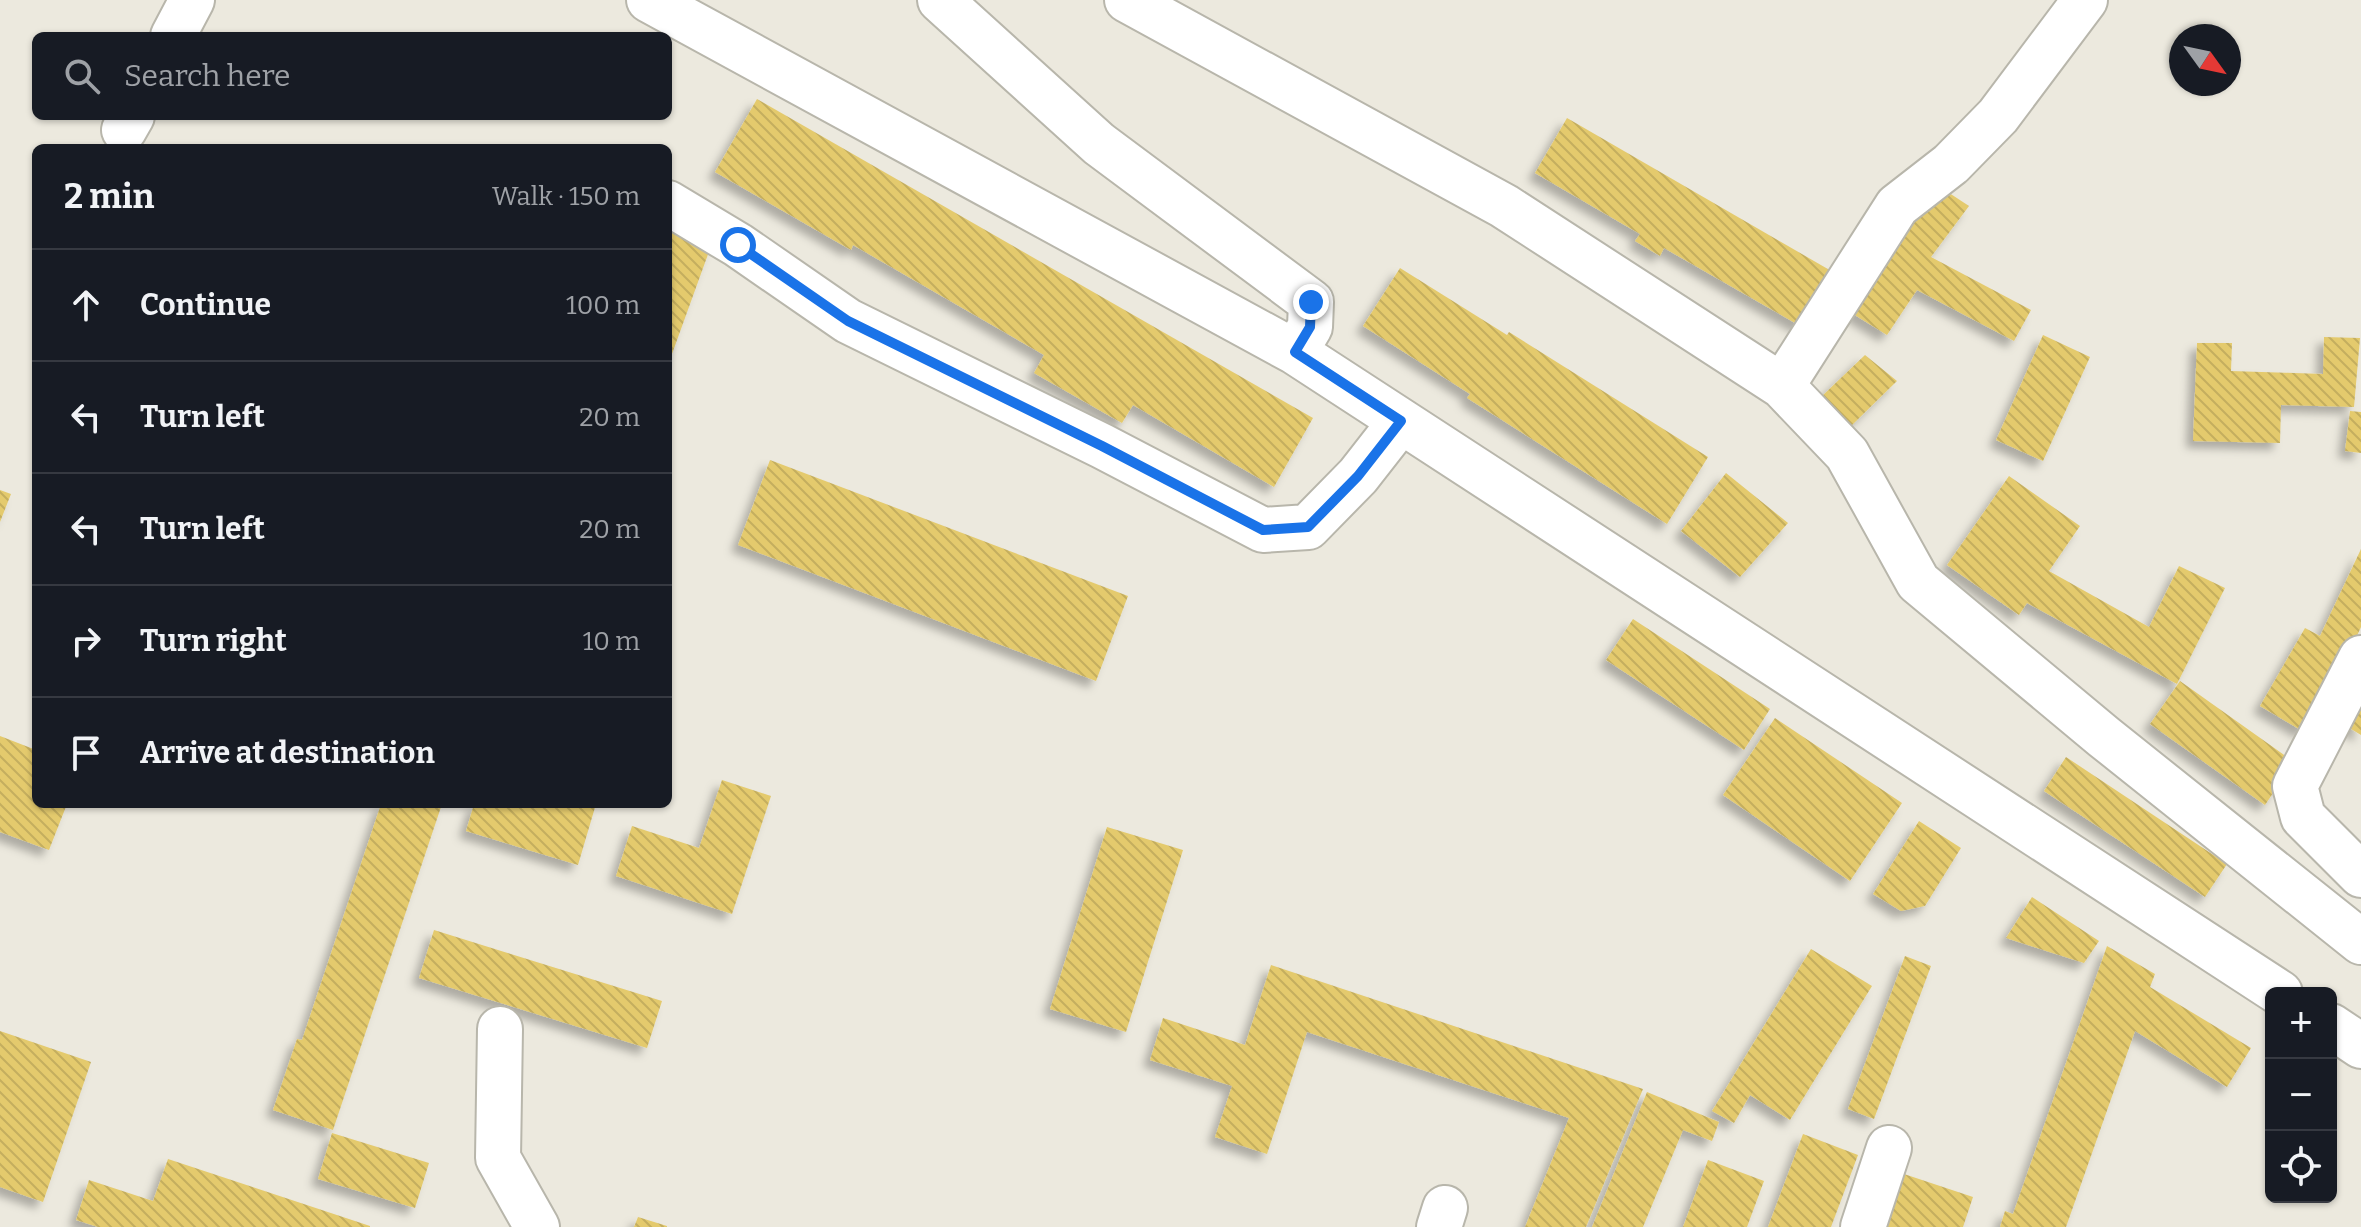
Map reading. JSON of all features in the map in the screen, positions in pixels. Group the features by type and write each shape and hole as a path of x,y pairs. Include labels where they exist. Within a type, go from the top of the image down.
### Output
{"street":[{"path":"175,32 192,0"},
{"path":"649,0 1295,352 2271,987"},
{"path":"940,0 1099,144 1311,302 1310,327 1295,352"},
{"path":"1127,0 1504,206 1782,386 1847,454 1918,582 2104,737 2361,942"},
{"path":"1782,386 1897,206 1951,164 1998,116 2085,0"},
{"path":"672,205 738,245 848,321 1102,446 1263,530 1308,527 1358,476 1401,421"},
{"path":"2361,658 2295,786 2303,817 2361,875"},
{"path":"500,1029 498,1158 537,1227"},
{"path":"2337,1030 2361,1046"},
{"path":"1863,1227 1889,1148"}],"building":[{"path":"757,99 1313,418 1274,487 1133,405 1122,423 1034,373 1044,355 853,245 851,250 715,172"},
{"path":"1567,118 1833,272 1802,327 1664,248 1660,256 1635,241 1640,234 1535,173"},
{"path":"1937,185 1969,206 1931,257 2031,310 2014,341 1917,290 1887,335 1850,312"},
{"path":"672,232 711,246 672,354"},
{"path":"1400,268 1507,335 1509,332 1708,457 1667,524 1467,398 1470,394 1363,326"},
{"path":"2043,335 2090,357 2043,461 1996,440"},
{"path":"2324,337 2360,338 2354,407 2281,405 2280,443 2193,441 2197,343 2232,343 2231,371 2323,374"},
{"path":"1865,355 1897,381 1850,427 1821,397"},
{"path":"2350,411 2361,412 2361,453 2345,451"},
{"path":"770,460 1128,596 1096,681 738,545"},
{"path":"1726,473 1788,523 1740,577 1681,531"},
{"path":"2009,476 2080,526 2049,571 2149,627 2179,566 2225,588 2177,684 2027,603 2019,615 1947,565"},
{"path":"0,490 11,494 0,522"},
{"path":"2361,549 2361,627 2304,732 2260,706 2305,628 2320,636"},
{"path":"1633,619 1770,709 1744,750 1606,660"},
{"path":"2180,681 2294,762 2265,805 2150,724"},
{"path":"2361,682 2361,735 2338,721"},
{"path":"1775,718 1902,803 1850,881 1723,795"},
{"path":"0,736 32,748 32,808 65,808 49,850 0,832"},
{"path":"2066,757 2227,864 2205,897 2044,791"},
{"path":"722,780 771,796 732,914 616,876 632,826 699,848"},
{"path":"380,808 441,808 333,1130 273,1110 297,1039 302,1040"},
{"path":"473,808 595,808 578,865 466,831"},
{"path":"1919,821 1961,848 1925,906 1901,911 1873,894"},
{"path":"1107,827 1183,850 1126,1032 1050,1009"},
{"path":"2032,897 2099,941 2084,963 2006,938"},
{"path":"434,930 662,1001 647,1048 419,978"},
{"path":"2107,946 2155,974 2150,987 2251,1048 2227,1087 2135,1031 2066,1227 2000,1227 2005,1211 2013,1214"},
{"path":"1811,949 1872,986 1790,1120 1750,1095 1734,1123 1712,1111"},
{"path":"1905,956 1931,966 1874,1119 1848,1109"},
{"path":"1271,965 1643,1089 1586,1227 1525,1227 1569,1118 1307,1032 1267,1154 1215,1137 1232,1086 1150,1060 1163,1018 1245,1045"},
{"path":"0,1031 91,1062 43,1202 0,1187"},
{"path":"1647,1092 1719,1122 1712,1141 1683,1130 1643,1227 1592,1227"},
{"path":"332,1133 429,1163 415,1208 318,1179"},
{"path":"1803,1134 1858,1155 1831,1227 1768,1227"},
{"path":"168,1159 370,1227 98,1227 76,1220 89,1180 153,1201"},
{"path":"1708,1160 1764,1181 1747,1227 1683,1227"},
{"path":"1904,1174 1973,1197 1963,1227 1886,1227"},
{"path":"638,1217 667,1226 667,1227 634,1227"}],"route":[{"path":"738,245 848,321 1102,446 1263,530 1308,527 1358,476 1401,421 1295,352 1310,327 1311,302"}]}
